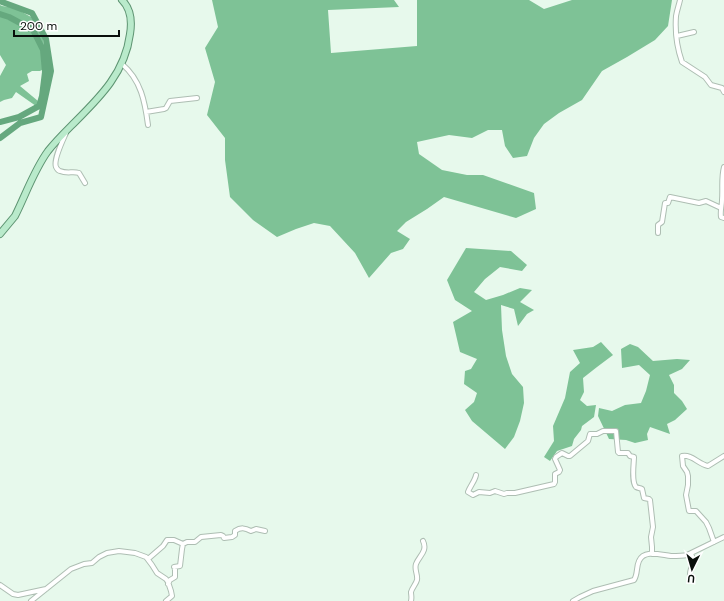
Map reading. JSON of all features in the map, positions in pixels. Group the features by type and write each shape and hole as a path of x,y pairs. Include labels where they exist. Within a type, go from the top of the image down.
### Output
{"main road":[{"path":"0,234 15,216 43,158 53,145 97,100 114,80 128,50 131,28 130,13 122,0"}],"street":[{"path":"680,0 676,17 677,36 682,62 705,77 711,85 723,89"},
{"path":"677,36 694,32"},
{"path":"122,64 136,80 141,92 148,125"},
{"path":"146,112 164,109 170,101 197,98"},
{"path":"66,131 57,155 56,167 63,172 78,172 85,183"},
{"path":"724,167 722,178 722,208 720,212 721,217 724,218"},
{"path":"658,233 658,225 662,222 665,203 668,203 670,197 699,203 706,201 722,208"},
{"path":"476,475 468,492 473,495 479,492 490,493 495,491 504,494 516,493 554,484 555,474 560,470 555,459 556,457 562,453 570,456 588,442 590,434 596,434 603,431 616,431 618,452 629,454 630,456 634,457 633,469 635,486 642,489 644,498 650,500 653,527 651,537 652,554"},
{"path":"714,542 711,536 710,528 706,522 696,511 689,511 686,494 688,476 683,466 682,456 689,456 700,464 708,466 724,456"},
{"path":"148,559 167,540 174,540 183,544 187,542 195,542 201,537 221,535 224,538 232,537 235,535 235,531 240,528 251,531 256,529 265,531"},
{"path":"573,601 593,591 632,581 636,576 639,560 642,556 652,554 681,556 691,553 724,537"},
{"path":"411,601 411,591 417,580 415,567 425,549 423,542"},
{"path":"168,584 170,580 175,577 174,568 180,566 183,544"},
{"path":"31,601 71,569 84,564 92,563 107,553 119,551 130,552 144,556 148,559 157,573 166,579 172,596 166,601"},
{"path":"690,576 694,561 691,553"},
{"path":"0,585 13,594 18,595 48,588"}],"green space":[{"path":"212,0 394,0 399,7 328,10 331,53 417,46 417,0 529,0 544,9 572,0 672,0 668,26 655,40 602,71 582,100 559,113 544,124 534,138 527,156 513,158 505,146 502,130 488,130 472,138 449,135 417,142 419,154 442,170 467,175 483,175 534,193 536,209 516,218 444,197 406,222 397,231 410,239 403,249 391,253 369,278 355,253 330,226 314,223 277,237 253,220 230,197 225,160 225,138 207,115 215,82 205,48 218,27"},
{"path":"0,5 15,8 31,17 43,38 47,67 40,71 32,71 27,74 29,81 20,86 38,101 36,106 16,92 12,98 0,102 0,76 6,65 0,55"},
{"path":"466,248 511,251 527,265 522,271 500,267 485,279 474,292 486,300 520,288 532,290 520,302 534,310 527,314 518,326 514,309 501,305 502,330 506,356 512,374 523,387 524,403 520,421 514,437 505,449 472,421 465,410 474,402 477,393 464,384 465,371 471,369 477,359 460,352 453,322 472,311 455,300 447,280"},
{"path":"601,342 613,355 583,378 584,392 580,400 587,406 596,405 594,417 582,426 581,430 574,439 572,446 557,451 550,461 544,457 554,441 553,426 565,398 570,372 580,363 573,350 593,347"},
{"path":"630,344 638,347 653,361 677,359 690,360 682,369 669,375 674,385 674,393 687,409 675,420 667,424 670,434 650,427 647,434 648,440 635,443 626,440 609,439 598,416 599,408 612,411 625,405 641,403 650,375 639,365 622,368 621,349"}],"waterway":[{"path":"0,0 32,13 46,39 51,71 41,117 20,123 0,138"},
{"path":"0,14 9,17 33,30 43,50 45,72 42,96 39,106 19,117 0,122"}]}
